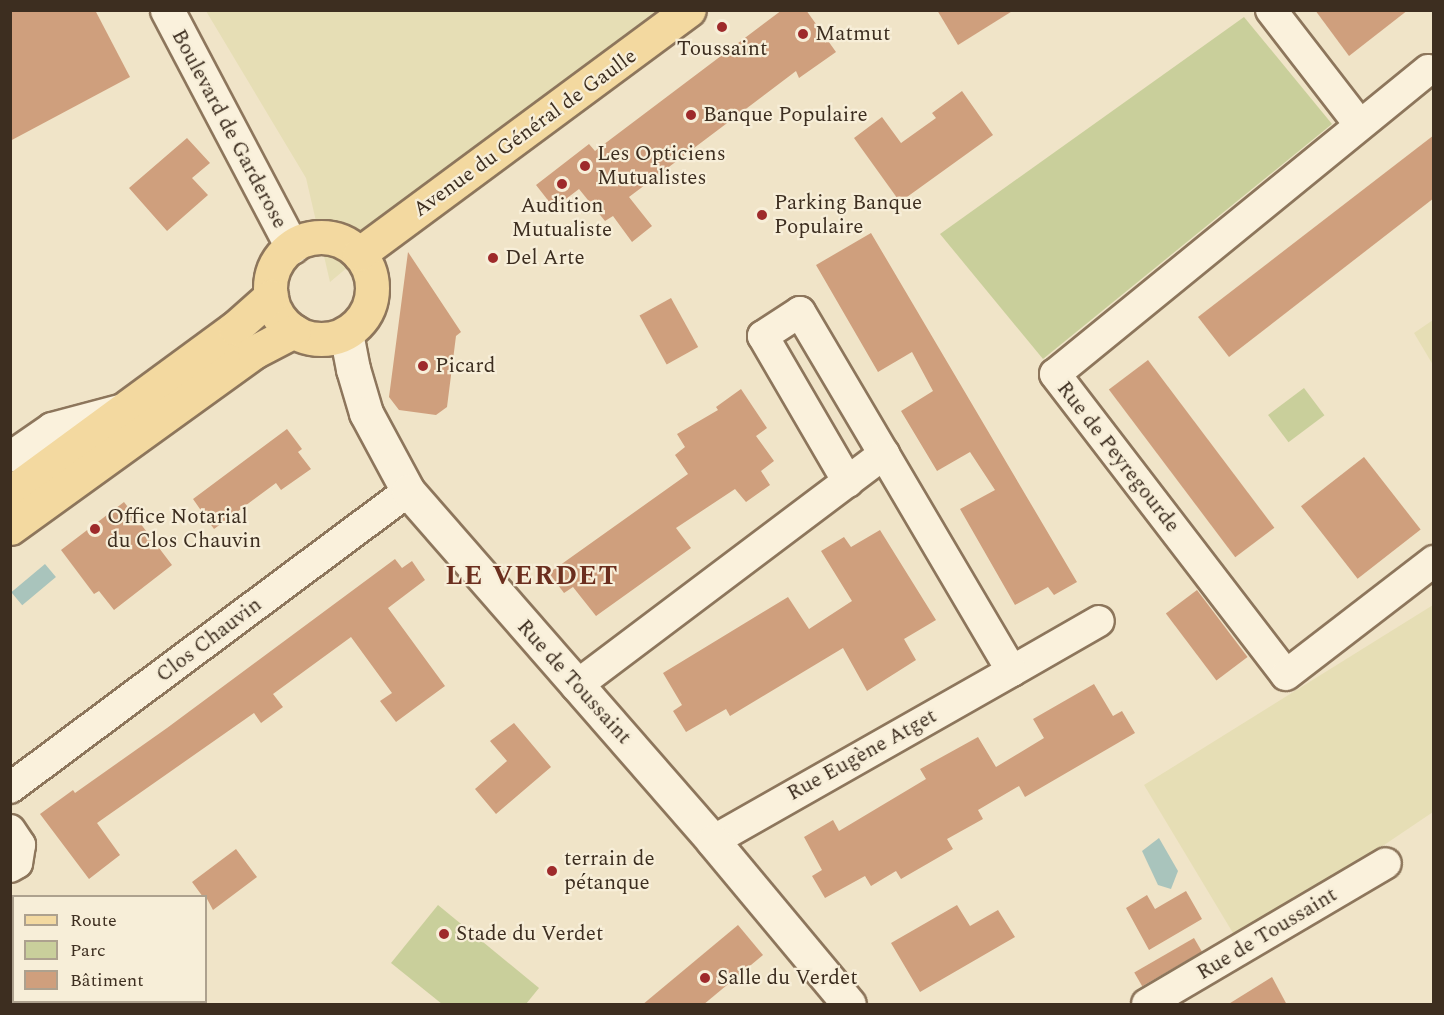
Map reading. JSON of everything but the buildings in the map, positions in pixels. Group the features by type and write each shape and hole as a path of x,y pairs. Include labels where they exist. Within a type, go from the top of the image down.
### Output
{"main road":[{"name":"Avenue du Général de Gaulle","path":"359,254 689,10"},
{"path":"327,238 348,244 359,254 368,266 372,281 372,297 367,311 346,333 320,339 294,331 279,316 271,296 274,268 292,247 305,240 327,238"},
{"path":"10,493 236,328 271,296"},
{"path":"10,528 254,352 294,331"}],"street":[{"name":"Boulevard de Garderose","path":"167,10 292,247"},
{"path":"1271,10 1360,125"},
{"name":"Rue de Peyregourde","path":"1428,70 1055,374 1286,675 1434,561"},
{"path":"848,482 763,336 800,312 1012,671"},
{"name":"Rue de Toussaint","path":"346,333 353,369 366,413 408,491 713,841 849,1005"},
{"path":"10,457 52,428 124,409"},
{"path":"576,686 884,454"},
{"name":"Clos Chauvin","path":"10,788 408,491"},
{"name":"Rue Eugène Atget","path":"713,841 1099,621"},
{"path":"10,830 20,845 17,863 10,867"},
{"name":"Rue de Toussaint","path":"1147,1005 1386,863"}],"shaded area":[{"path":"206,11 693,11 393,229 330,282 306,178"},
{"path":"1433,320 1433,365 1414,333"},
{"path":"1433,605 1433,812 1239,943 1144,785"}],"green space":[{"path":"1244,17 1332,124 1043,359 940,234"},
{"path":"1304,388 1324,415 1289,442 1268,415"},
{"name":"Stade du Verdet","path":"438,905 539,988 526,1004 442,1004 391,963"}],"water":[{"path":"45,564 56,577 22,605 11,592"},
{"path":"1159,838 1178,871 1171,889 1158,885 1142,851"}],"place":[{"name":"Toussaint","path":"722,27"},
{"name":"Matmut","path":"803,34"},
{"name":"Banque Populaire","path":"691,115"},
{"name":"Les Opticiens Mutualistes","path":"585,166"},
{"name":"Audition Mutualiste","path":"562,184"},
{"name":"Parking Banque Populaire","path":"762,215"},
{"name":"Del Arte","path":"493,258"},
{"name":"Picard","path":"423,366"},
{"name":"Office Notarial du Clos Chauvin","path":"95,529"},
{"name":"terrain de pétanque","path":"552,871"},
{"name":"Stade du Verdet","path":"444,934"},
{"name":"Salle du Verdet","path":"705,978"}],"district":[{"name":"LE VERDET","path":"532,577"}]}
